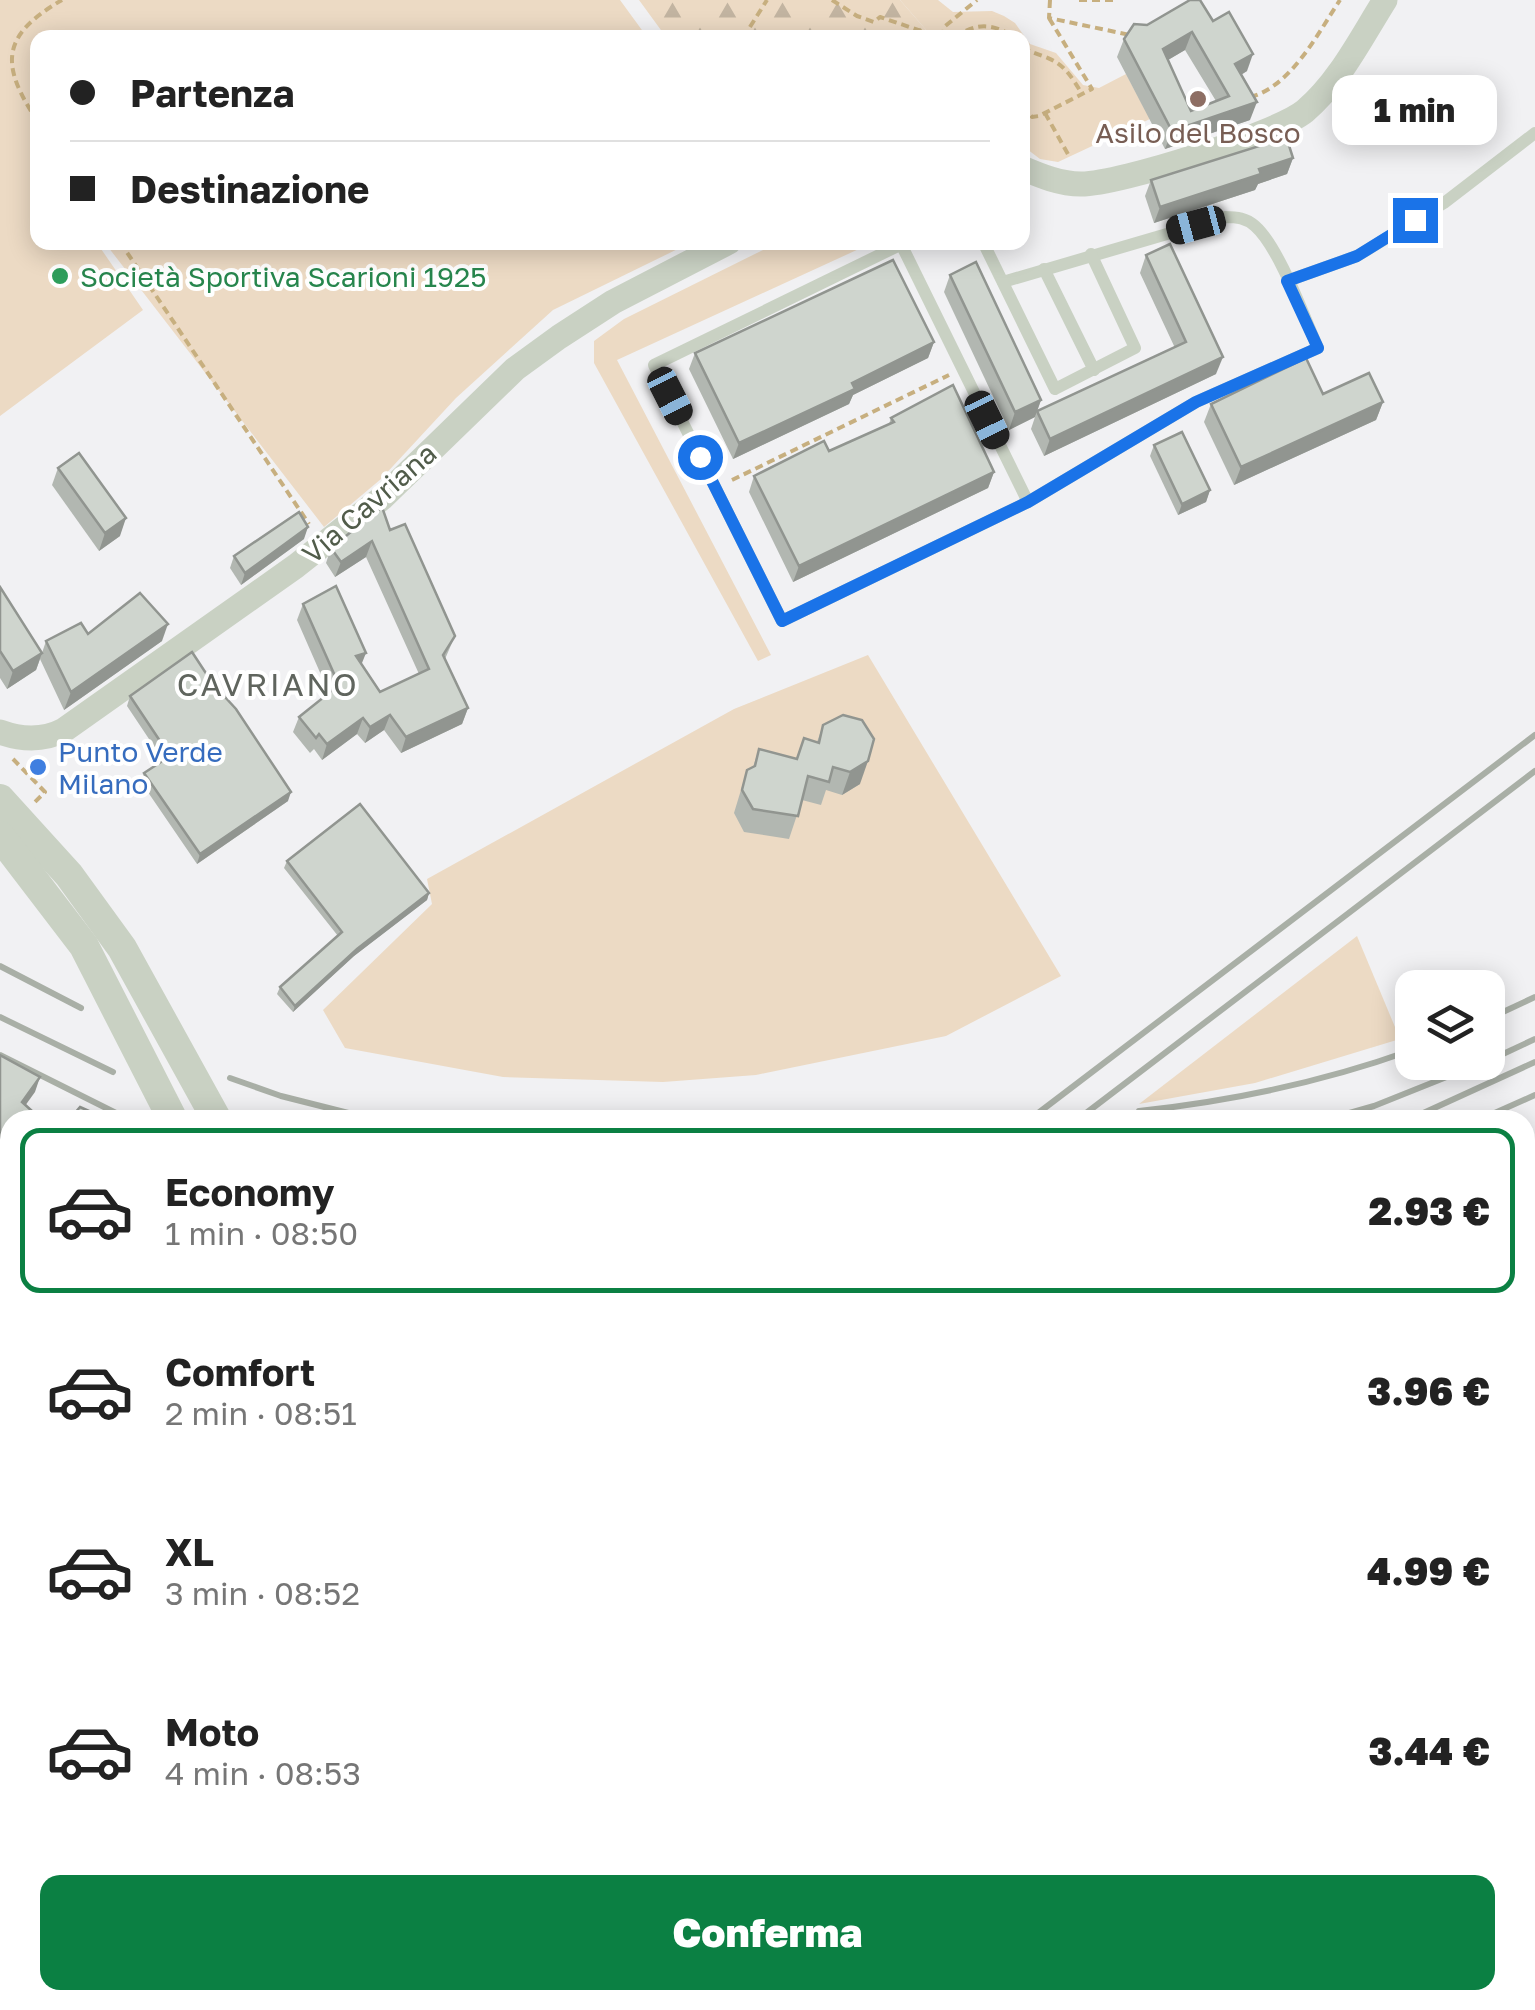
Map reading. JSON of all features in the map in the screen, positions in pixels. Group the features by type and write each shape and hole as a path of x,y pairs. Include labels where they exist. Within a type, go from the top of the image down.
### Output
{"street":[{"path":"1030,172 1054,181 1082,184 1121,178 1293,120 1326,89 1386,0"},
{"name":"Via Cavriana","path":"2,741 64,730 323,545 382,498 515,369 613,302 713,250"},
{"path":"0,799 43,844 96,910 144,986 212,1110"},
{"path":"0,836 68,923 97,970 166,1110"}],"lane":[{"path":"1287,281 1357,256 1444,203 1535,133"},
{"path":"890,250 654,365 782,621 1028,502 1196,402 1318,348 1269,244 1254,225 1239,217 1225,217 1002,282"},
{"path":"907,250 1028,502"},
{"path":"987,250 1056,389 1135,348 1091,254"},
{"path":"1044,268 1094,370"}],"path":[{"path":"30,111 8,61 17,35 62,0"},
{"path":"748,30 767,0"},
{"path":"832,0 874,22 880,17 918,30"},
{"path":"943,30 976,0"},
{"path":"1030,115 1045,113 1092,89 1050,18 1050,0"},
{"path":"1078,0 1117,0"},
{"path":"1242,98 1270,90 1287,73 1340,0"},
{"path":"1050,18 1130,35 1142,28"},
{"path":"969,30 978,25 998,30"},
{"path":"1030,51 1048,55 1063,66 1082,94"},
{"path":"1187,108 1224,102"},
{"path":"1045,113 1069,156"},
{"path":"125,250 323,545"},
{"path":"716,488 962,368"},
{"path":"2,741 45,792 33,803"}],"green space":[{"path":"0,0 620,0 642,30 30,30 30,250 102,250 143,310 0,416"},
{"path":"639,0 900,0 926,30 661,30"},
{"path":"900,0 938,0 953,12 992,11 1020,30 926,30"},
{"path":"1030,44 1056,53 1083,85 1099,88 1126,74 1150,119 1058,162 1040,159 1030,151"},
{"path":"110,250 676,250 553,310 456,398 381,479 324,527"},
{"path":"763,250 857,250 617,360 771,655 758,661 594,363 594,341 624,319"},
{"path":"868,655 1061,976 946,1036 756,1075 663,1082 503,1077 345,1048 323,1010 432,904 427,879 734,709"},
{"path":"1357,936 1395,1027 1395,1041 1255,1083 1139,1104"}],"building":[{"path":"1190,0 1200,0 1213,21 1229,12 1253,54 1235,64 1257,102 1172,131 1124,39 1134,24 1147,25","holes":["1192,32 1229,96 1191,111 1163,49"]},
{"path":"1285,133 1293,158 1259,169 1261,174 1160,207 1151,180 1269,143 1268,139"},
{"path":"1170,244 1223,357 1050,439 1037,411 1186,342 1146,255"},
{"path":"893,260 934,342 852,383 855,389 739,443 695,353"},
{"path":"976,262 1041,400 1015,412 950,275"},
{"path":"1306,358 1323,394 1369,373 1383,402 1241,467 1211,404"},
{"path":"953,385 994,472 799,566 754,476 824,441 829,451 894,422 891,418"},
{"path":"1182,432 1210,490 1182,504 1154,445"},
{"path":"79,453 126,518 105,533 58,468"},
{"path":"382,507 390,530 405,524 455,636 443,655 468,708 406,737 390,715 370,727 363,718 327,744 319,734 316,738 299,717 339,685 303,604 336,586 366,653 356,656 380,692 429,669 372,541 341,562 331,548"},
{"path":"299,512 308,527 245,573 234,556"},
{"path":"0,587 42,653 13,671 0,651"},
{"path":"140,593 168,624 71,692 46,641 81,623 88,634"},
{"path":"192,652 236,709 291,792 200,854 144,773 170,756 130,696"},
{"path":"843,715 862,720 874,739 868,761 850,772 833,767 829,782 808,776 798,816 753,809 742,790 747,770 755,766 759,749 797,759 804,738 819,743 823,725"},
{"path":"360,804 429,893 357,949 295,1006 280,987 342,932 287,861"},
{"path":"0,1055 40,1077 22,1102 31,1110 0,1110"}],"railway":[{"path":"1042,1110 1535,735"},
{"path":"1090,1110 1535,771"},
{"path":"0,966 81,1008"},
{"path":"1505,1011 1535,997"},
{"path":"0,1017 113,1072"},
{"path":"1505,1053 1535,1039"},
{"path":"0,1055 110,1110"},
{"path":"1147,1110 1277,1089 1395,1056"},
{"path":"1430,1110 1535,1062"},
{"path":"230,1078 336,1110"},
{"path":"1360,1110 1439,1080"},
{"path":"1501,1110 1535,1095"}],"place":[{"name":"Asilo del Bosco","path":"1198,99"},
{"name":"Società Sportiva Scarioni 1925","path":"60,276"},
{"name":"Punto Verde Milano","path":"38,767"}],"district":[{"name":"CAVRIANO","path":"268,684"}],"route":[{"path":"700,457 782,621 1028,502 1196,402 1318,348 1287,281 1357,256 1415,220"}]}
